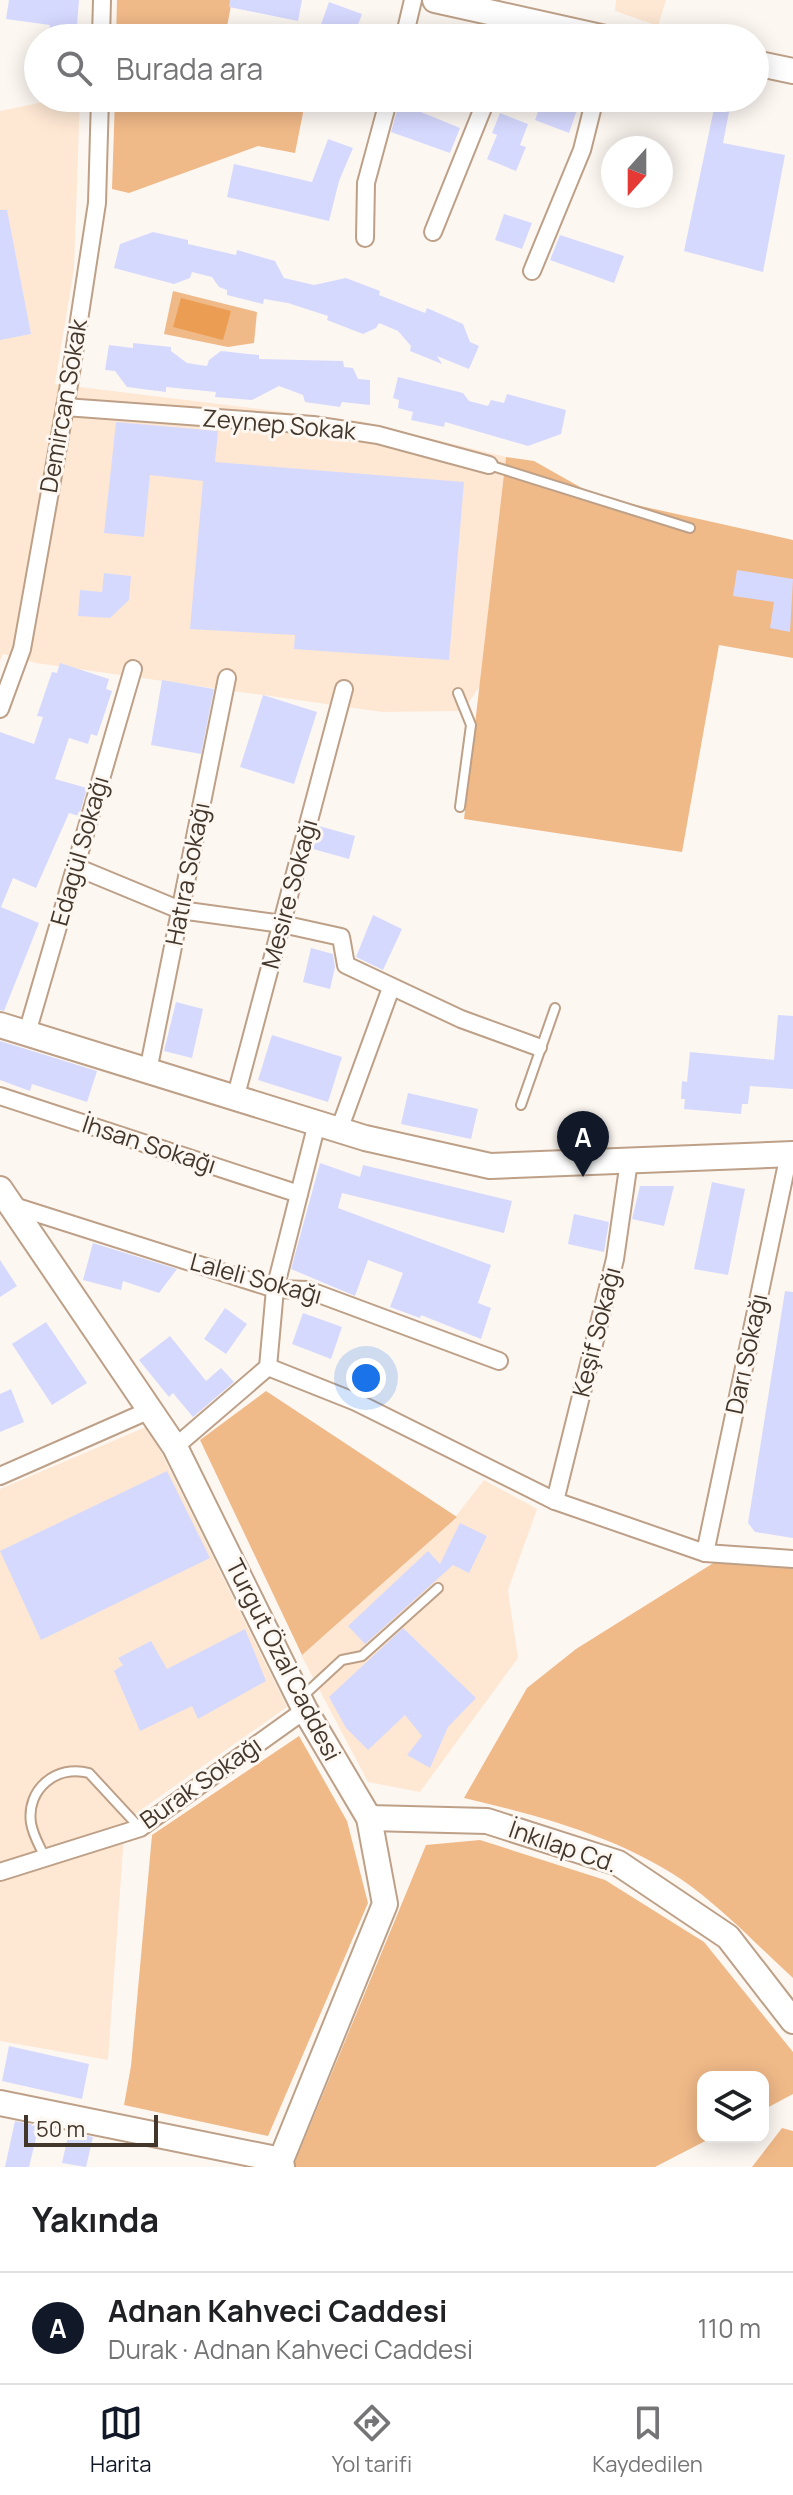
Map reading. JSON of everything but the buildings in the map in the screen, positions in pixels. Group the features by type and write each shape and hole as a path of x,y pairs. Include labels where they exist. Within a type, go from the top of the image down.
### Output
{"street":[{"path":"101,24 102,0"},
{"path":"407,24 413,0"},
{"path":"435,0 501,24"},
{"path":"769,66 793,71"},
{"name":"Demircan Sokak","path":"0,709 22,649 65,407 97,203 100,112"},
{"path":"365,238 366,183 385,112"},
{"path":"433,232 481,112"},
{"path":"532,271 582,150 592,112"},
{"name":"Zeynep Sokak","path":"65,407 313,425 378,435 489,465"},
{"name":"Edagül Sokağı","path":"27,1033 133,669"},
{"name":"Hatıra Sokağı","path":"148,1071 227,678"},
{"name":"Mesire Sokağı","path":"235,1099 344,689"},
{"path":"76,867 180,910 282,924 341,937 346,965 391,988 538,1047"},
{"path":"175,1447 268,1367 275,1289 299,1194 391,988"},
{"path":"0,1025 328,1126 490,1166 791,1154"},
{"name":"İhsan Sokağı","path":"0,1096 299,1194"},
{"name":"Darı Sokağı","path":"705,1553 791,1154"},
{"name":"Keşif Sokağı","path":"555,1501 615,1259 629,1161"},
{"name":"Laleli Sokağı","path":"6,1197 275,1289 308,1290 499,1361"},
{"name":"Turgut Özal Caddesi","path":"6,1197 175,1447 302,1704 369,1818 385,1904 282,2164"},
{"path":"268,1367 397,1421 555,1501 705,1553 793,1559"},
{"path":"0,1476 150,1410"},
{"name":"Burak Sokağı","path":"0,1872 140,1828 302,1704"},
{"name":"İnkılap Cd.","path":"369,1818 487,1821 618,1863 728,1937 793,2021"},
{"path":"0,2103 282,2164"}],"lane":[{"path":"489,465 690,528"},
{"path":"458,693 471,725 460,807"},
{"path":"521,1105 538,1047 555,1008"},
{"path":"302,1704 342,1660 362,1656 438,1588"},
{"path":"46,1860 31,1823 32,1807 44,1783 62,1772 89,1773 140,1828"}],"shaded area":[{"path":"117,0 232,0 228,24 116,24"},
{"path":"616,0 666,0 659,24 615,11"},
{"path":"24,106 24,112 80,112 74,269 55,384 360,421 506,457 480,686 463,711 382,712 36,663 3,654 0,661 0,111"},
{"path":"115,112 303,112 295,153 258,146 129,193 112,189"},
{"path":"173,291 257,312 254,343 228,347 164,334"},
{"path":"181,298 231,311 223,340 173,327"},
{"path":"506,457 534,461 596,496 793,540 793,658 719,645 682,852 464,819"},
{"path":"266,1391 457,1517 302,1655 200,1440"},
{"path":"148,1426 287,1707 125,1821 108,2060 0,2041 0,1489"},
{"path":"484,1480 537,1509 508,1590 518,1658 420,1792 368,1782 301,1655 456,1516"},
{"path":"729,1559 793,1566 793,1978 705,1897 640,1855 553,1821 464,1798 527,1688 576,1649 715,1562"},
{"path":"299,1736 347,1821 368,1903 268,2136 124,2105 131,2066 152,1835"},
{"path":"480,1840 605,1880 704,1942 793,2052 793,2094 769,2107 769,2071 697,2071 697,2143 701,2143 655,2167 293,2167 426,1845"},
{"path":"782,2128 793,2131 793,2167 752,2167"}],"place":[{"name":"Adnan Kahveci Caddesi","path":"583,1177"}]}
